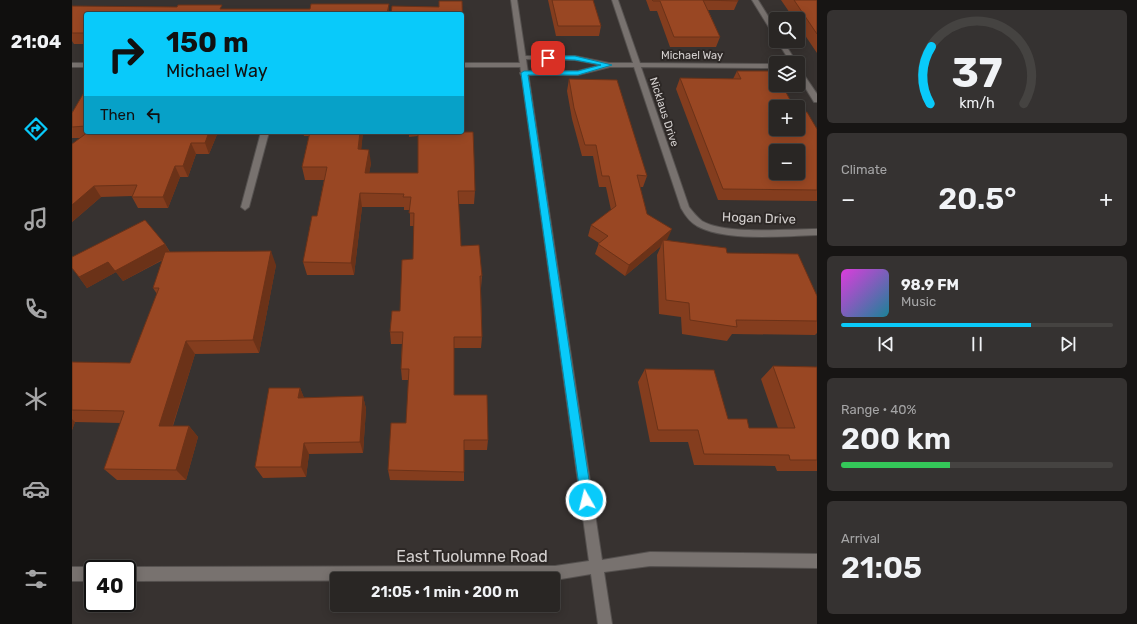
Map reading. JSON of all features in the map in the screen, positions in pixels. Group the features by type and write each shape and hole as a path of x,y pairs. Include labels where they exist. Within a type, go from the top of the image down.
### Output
{"street":[{"path":"514,0 605,624"},
{"name":"Nicklaus Drive","path":"615,0 685,208 692,217 702,224"},
{"path":"755,0 769,23"},
{"name":"Michael Way","path":"464,65 523,65 575,58 609,65 769,66"},
{"path":"72,65 84,65"},
{"name":"Michael Way","path":"523,65 578,73 609,65"},
{"path":"805,81 817,100"},
{"path":"245,207 264,134"},
{"name":"Hogan Drive","path":"702,224 733,232 817,232"},
{"name":"East Tuolumne Road","path":"136,574 555,573 650,559 817,560"},
{"path":"72,574 84,574"}],"building":[{"path":"552,0 593,0 601,26 558,26"},
{"path":"652,0 703,0 720,37 674,37 660,1"},
{"path":"703,0 738,0 738,1"},
{"path":"794,0 817,0 817,34 805,16 805,12 802,12"},
{"path":"439,1 462,1 462,12 391,12 392,6 439,7"},
{"path":"311,4 389,4 387,12 84,12 84,33 72,33 72,6 177,7 178,5 222,5 220,9 310,9"},
{"path":"737,71 769,71 769,92 786,92 790,100 769,100 769,136 805,136 805,112 807,112 817,129 817,190 723,189 680,78 741,79"},
{"path":"569,79 617,80 647,176 637,175 647,214 672,229 629,265 598,244 608,236 591,225 616,206 609,176 602,176 596,145 585,145 574,108"},
{"path":"84,92 84,126 72,127 72,113"},
{"path":"464,132 473,132 475,191 458,191 461,246 479,245 482,276 480,276 482,337 454,337 454,395 487,395 488,440 464,440 464,472 388,470 391,423 406,423 409,369 401,369 403,332 390,332 392,311 400,311 402,260 413,259 414,213 409,213 411,197 403,197 404,194 360,193 351,263 303,262 312,216 317,216 327,167 302,167 310,134 360,134 358,149 369,150 365,173 418,173 418,134 464,134"},
{"path":"85,134 208,134 205,143 191,143 183,166 175,166 163,197 132,197 137,185 94,186 72,205 72,144"},
{"path":"145,220 165,244 115,271 108,262 79,277 72,268 72,257"},
{"path":"663,240 726,248 727,253 798,254 817,296 817,321 736,320 737,327 690,320 689,303 666,300"},
{"path":"271,251 253,340 186,341 159,426 189,426 176,470 104,469 124,411 72,410 72,362 130,363 159,288 153,288 165,252"},
{"path":"773,366 817,367 817,460 790,460 789,455 704,454 698,430 658,430 645,369 714,370 728,419 747,419 749,428 795,428"},
{"path":"269,388 300,388 298,398 363,396 360,442 304,443 301,467 255,467"}],"route":[{"path":"548,58 575,58 609,65 578,73 524,73 586,500"}]}
